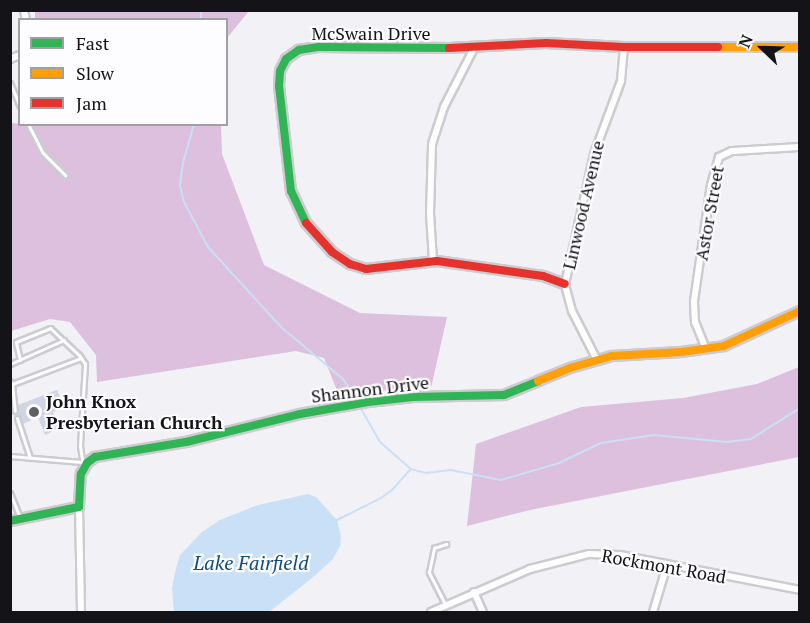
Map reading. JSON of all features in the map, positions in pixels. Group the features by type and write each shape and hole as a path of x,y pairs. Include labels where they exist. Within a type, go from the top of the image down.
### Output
{"street":[{"name":"McSwain Drive","path":"565,284 543,276 433,261 374,269 357,267 332,252 305,222 293,199 286,164 280,71 290,55 311,48 474,48 546,43 624,47 800,47"},
{"name":"Linwood Avenue","path":"597,360 572,311 565,284 594,154 621,81 624,47"},
{"path":"433,261 430,213 432,144 444,107 474,48"},
{"name":"Astor Street","path":"706,349 695,322 694,302 711,185 719,157 732,151 800,147"},
{"name":"Shannon Drive","path":"83,465 102,456 186,442 300,414 368,402 413,397 504,395 570,368 597,360 621,355 706,349 738,341 800,311"},
{"path":"81,612 79,507 83,465"},
{"path":"10,521 79,507"},
{"name":"Rockmont Road","path":"431,612 530,569 581,555 620,555 800,590"},
{"path":"653,612 667,565"},
{"path":"474,592 483,612"}],"lane":[{"path":"10,83 18,101"},
{"path":"29,126 42,152 64,175"},
{"path":"10,456 28,456 83,465 80,446 86,370 81,358 50,328 16,342 20,360"},
{"path":"10,364 64,340"},
{"path":"15,411 11,382 81,358"},
{"path":"17,418 28,456"},
{"path":"10,493 20,519"},
{"path":"446,544 434,548 429,572 446,605"}],"shaded area":[{"path":"35,10 249,11 228,37 228,18 35,18"},
{"path":"10,123 18,124 18,126 221,126 222,154 264,265 360,313 447,317 431,388 338,393 324,358 296,351 97,382 96,355 70,322 50,319 11,331"},
{"path":"799,367 799,457 530,510 467,526 476,444 581,407 683,398 757,384"}],"water":[{"name":"Lake Fairfield","path":"308,494 316,497 337,520 341,536 340,546 333,559 312,578 269,612 174,612 172,588 180,555 202,532 220,520 258,505"}],"building":[{"name":"John Knox Presbyterian Church","path":"57,390 64,407 53,412 59,428 45,435 38,417 23,424 17,414 18,405"}],"waterway":[{"path":"201,10 201,18"},
{"path":"193,126 183,163 180,185 184,202 208,247 281,327 343,379 358,402"},
{"path":"360,407 380,442 411,469 426,473 451,470 501,480 559,463 601,443 654,435 727,442 751,439 800,408"},
{"path":"335,521 381,498 392,490 411,469"}],"traffic: fast":[{"path":"306,223 291,191 279,86 280,71 286,59 299,50 319,47 449,48"},
{"path":"10,521 79,507 81,474 87,463 95,457 186,442 300,414 368,402 413,397 504,395 538,381"}],"traffic: slow":[{"path":"718,47 800,47"},
{"path":"538,381 570,368 612,356 681,352 724,346 800,311"}],"traffic: jam":[{"path":"449,48 546,43 624,47 718,47"},
{"path":"306,223 332,252 350,264 366,269 437,261 543,276 565,284"}],"place":[{"name":"John Knox Presbyterian Church","path":"34,412"}]}
